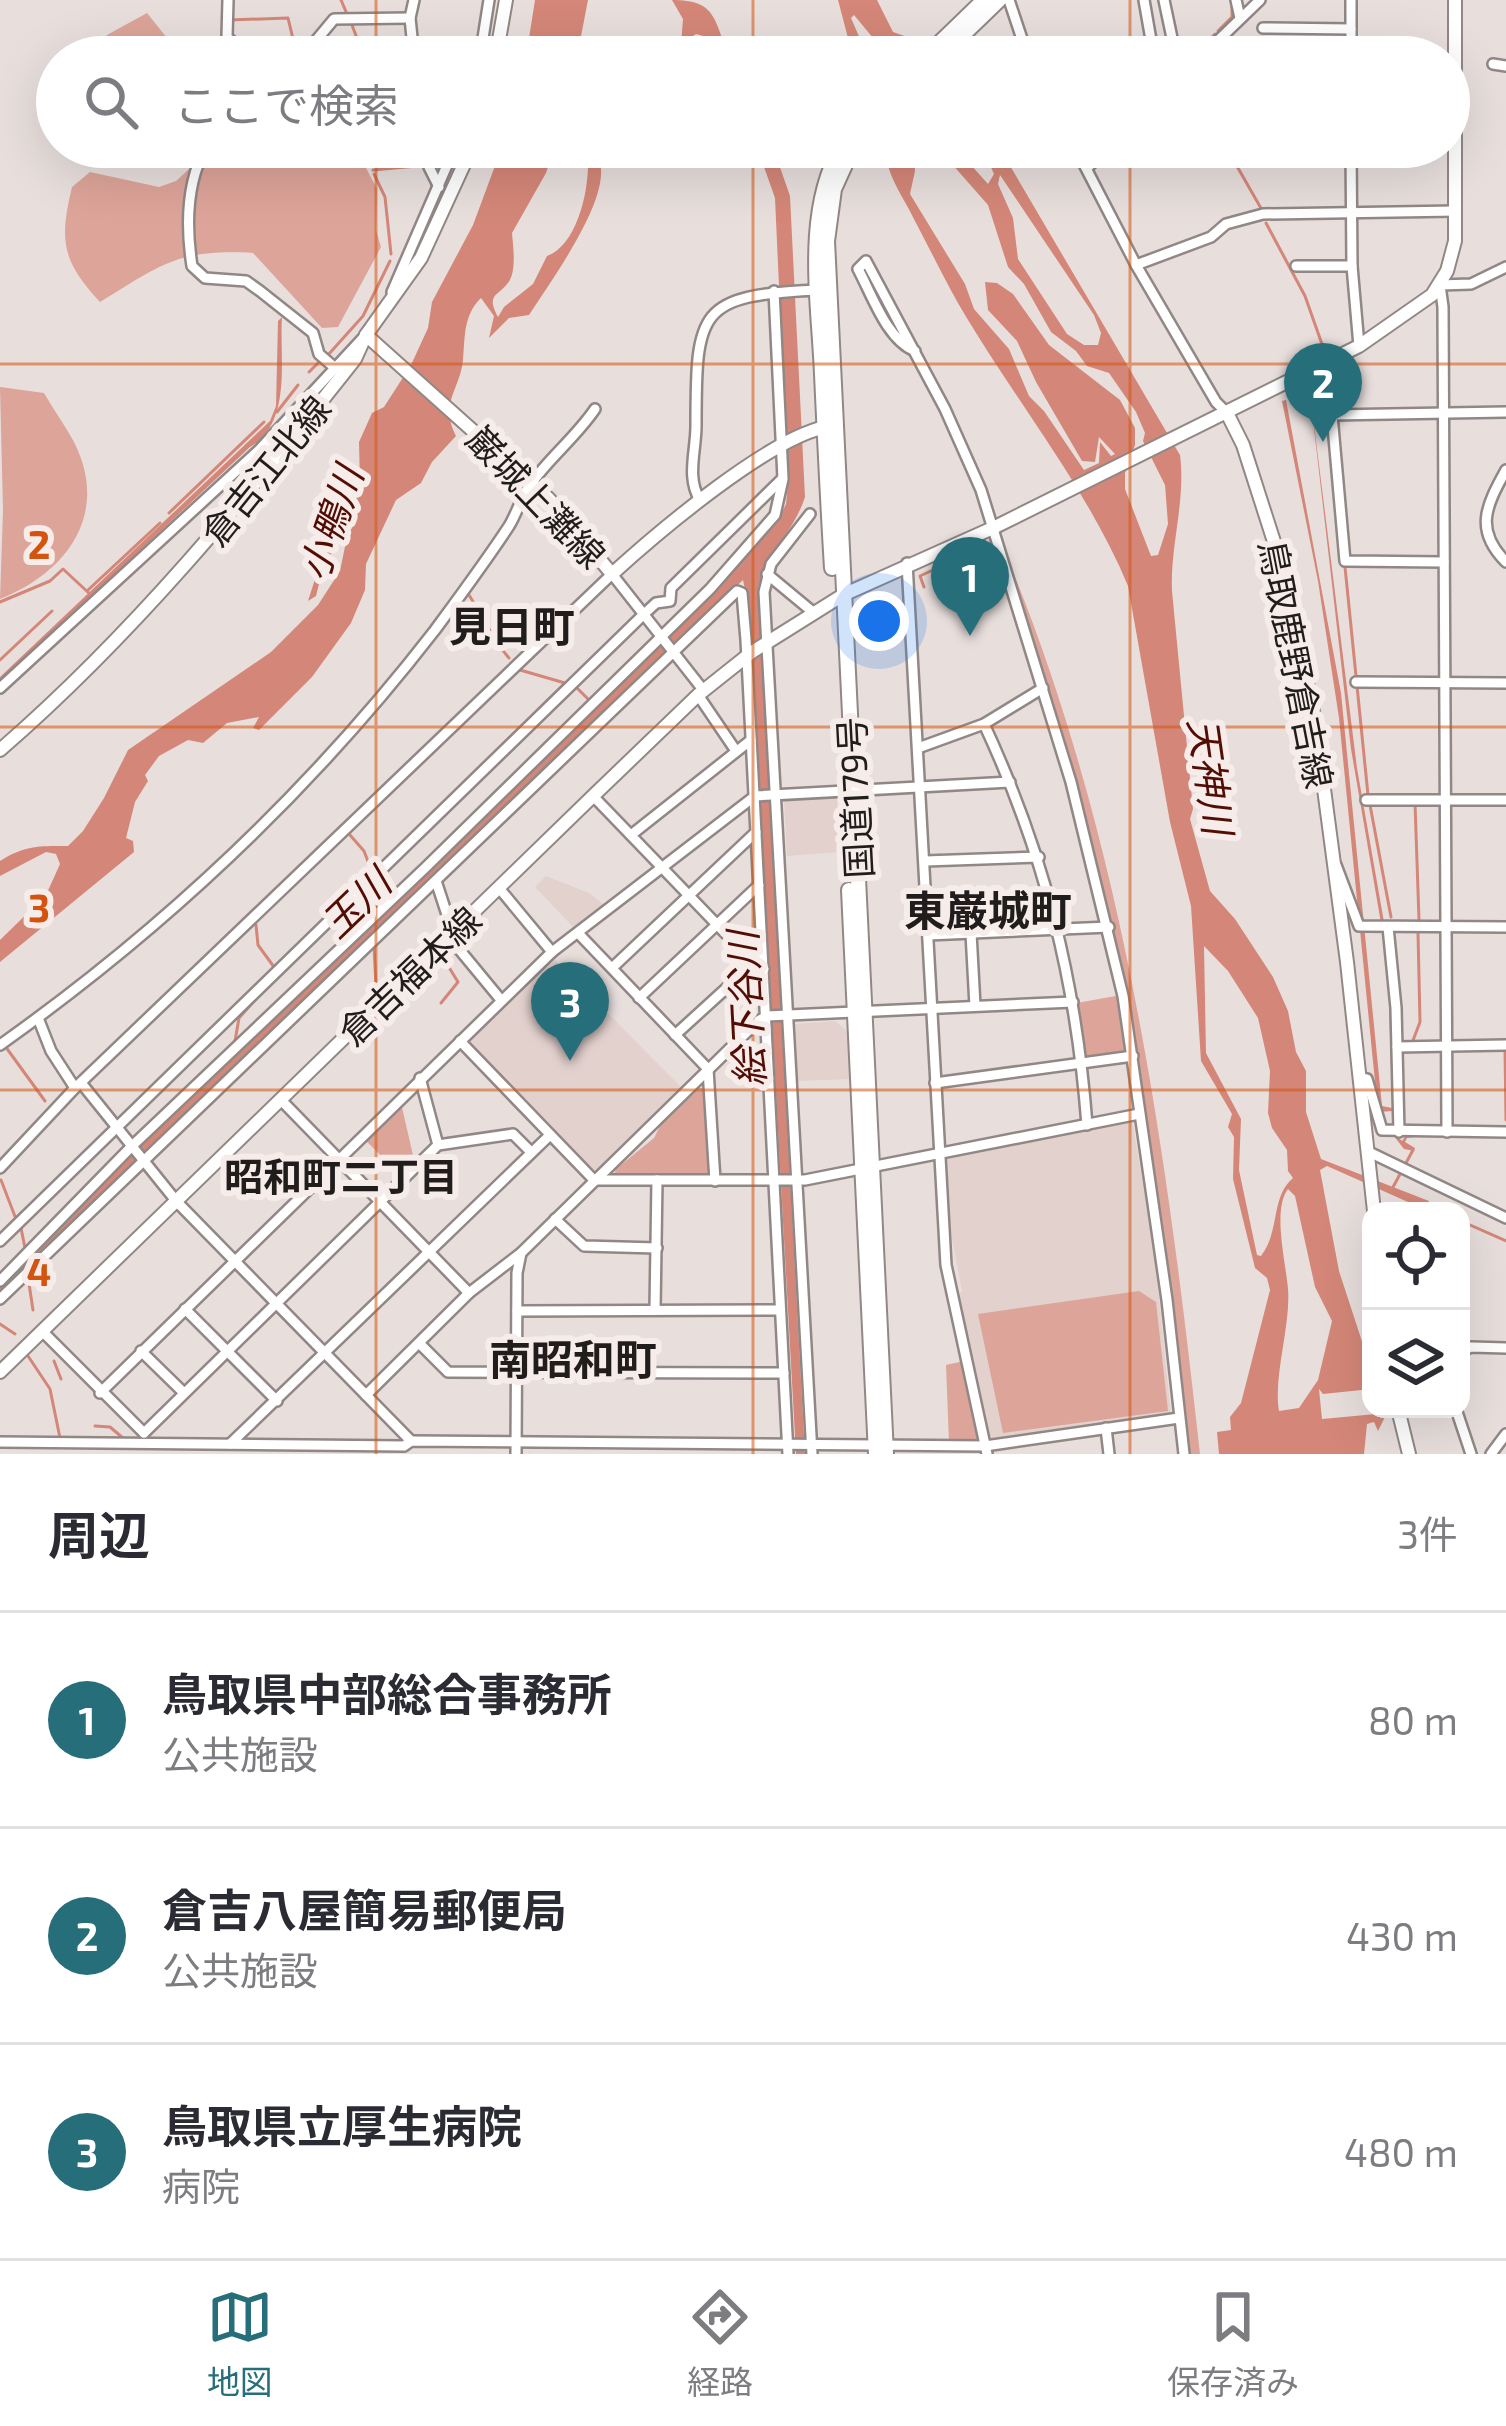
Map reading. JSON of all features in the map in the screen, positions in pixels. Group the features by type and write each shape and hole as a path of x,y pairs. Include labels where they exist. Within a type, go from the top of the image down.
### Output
{"highway":[{"path":"947,36 984,0"},
{"path":"962,36 999,0"},
{"name":"国道179号","path":"835,168 818,290 823,428 838,597 881,1449"},
{"name":"国道179号","path":"830,183 840,168"}],"main road":[{"path":"500,36 506,0"},
{"path":"1454,36 1455,0"},
{"name":"倉吉江北線","path":"0,750 89,668 188,562 371,339 421,258 462,168"},
{"path":"838,597 997,526 1330,361 1419,307 1440,284 1453,256 1455,168"},
{"name":"巌城上灘線","path":"371,339 529,480 612,574 700,500 783,446 823,428"},
{"name":"鳥取鹿野倉吉線","path":"1226,412 1243,446 1285,576 1315,721 1373,1202"},
{"name":"倉吉福本線","path":"0,1372 701,693 749,654 838,597"},
{"path":"1400,1418 1409,1454"}],"street":[{"path":"227,36 228,0"},
{"path":"412,36 414,0"},
{"path":"483,36 489,0"},
{"path":"1009,0 1021,36"},
{"path":"1144,0 1150,36"},
{"path":"1164,0 1172,36"},
{"path":"1236,0 1240,18"},
{"path":"1222,36 1260,0"},
{"path":"1351,0 1351,36"},
{"path":"320,36 334,19 410,18"},
{"path":"1264,28 1351,28"},
{"path":"1493,64 1506,66"},
{"path":"197,168 190,197 192,266 205,278 246,281 313,333 319,354 334,367"},
{"path":"430,168 439,187"},
{"path":"392,303 390,298 447,168"},
{"path":"1087,168 1136,266 1226,412"},
{"path":"1351,168 1359,346"},
{"path":"1136,266 1210,237 1226,224 1263,214 1456,211"},
{"path":"916,351 903,346 894,335 870,292 857,268 866,261 916,351 945,409 997,526 1108,927 1133,1056 1184,1454"},
{"path":"1296,266 1352,266"},
{"path":"1448,1132 1440,284 1471,284 1506,267"},
{"path":"700,500 692,478 700,333 720,306 741,297 818,290"},
{"path":"0,1281 132,1146 662,637 775,515 783,479 783,446 775,291"},
{"path":"0,688 259,450 334,367 371,339"},
{"path":"1330,361 1346,561 1444,562"},
{"path":"0,1045 124,953 181,904 329,756 437,626 512,522 529,480 580,432 595,409"},
{"path":"1332,415 1506,412"},
{"path":"1506,470 1489,507 1485,533 1506,562"},
{"path":"0,1240 656,603 670,601 671,588 783,479"},
{"path":"800,1446 778,1016 776,795 764,592 777,555 810,514"},
{"path":"907,563 946,1265 986,1450"},
{"path":"0,1168 427,748 612,574 674,651 736,751"},
{"path":"767,574 814,613"},
{"path":"724,575 740,592 749,654 759,966 778,1016 786,1181 780,1310 784,1373 800,1446"},
{"path":"0,1299 674,651 740,592 764,592"},
{"path":"1356,682 1506,683"},
{"path":"918,748 984,724 1043,688"},
{"path":"984,724 1040,856 1072,1001 1087,1125"},
{"path":"631,835 751,740"},
{"path":"100,1394 552,952 757,796 1010,782"},
{"path":"593,796 759,966"},
{"path":"1366,800 1506,800"},
{"path":"720,823 739,846"},
{"path":"612,968 757,832"},
{"path":"925,861 1040,856"},
{"path":"1332,861 1340,869 1359,926 1506,927"},
{"path":"425,868 436,882 451,935 501,1000"},
{"path":"639,998 759,885"},
{"path":"499,887 552,952"},
{"path":"928,935 1108,927"},
{"path":"1388,927 1399,1132"},
{"path":"578,933 708,1069 715,1180"},
{"path":"971,933 975,1006"},
{"path":"675,1035 759,966"},
{"path":"365,1394 469,1294 521,1253 708,1069 778,1016 1072,1001"},
{"path":"38,1018 61,1070 117,1126 177,1202 411,1441"},
{"path":"460,1041 594,1180 786,1181 1139,1114"},
{"path":"1397,1047 1506,1045"},
{"path":"935,1083 1133,1056"},
{"path":"420,1078 438,1145"},
{"path":"1358,1078 1367,1079 1382,1130 1506,1132"},
{"path":"280,1100 469,1294"},
{"path":"144,1433 438,1145 513,1134 531,1152"},
{"path":"230,1444 550,1135"},
{"path":"1370,1155 1506,1218"},
{"path":"655,1310 657,1180"},
{"path":"554,1219 584,1246 657,1248"},
{"path":"516,1448 521,1253"},
{"path":"185,1309 277,1400"},
{"path":"517,1311 780,1310"},
{"path":"42,1331 100,1394 159,1442"},
{"path":"420,1344 448,1372 784,1373"},
{"path":"1470,1348 1506,1348"},
{"path":"141,1351 184,1393"},
{"path":"0,1442 404,1446 411,1441 516,1448 603,1441 986,1450 1179,1418"},
{"path":"1459,1418 1471,1454"},
{"path":"1106,1428 1109,1454"},
{"path":"1491,1454 1506,1434"},
{"path":"603,1441 603,1454"}],"shaded area":[{"path":"535,0 588,0 581,36 529,36"},
{"path":"672,0 706,8 721,36 682,36 683,19"},
{"path":"838,0 877,0 893,32 904,36 871,36 854,15 859,36 847,36"},
{"path":"147,13 165,36 106,36"},
{"path":"190,168 366,168 377,189 376,230 381,247 338,327 322,328 253,253 206,254 172,262 100,302 78,274 67,249 72,187 90,172 159,187 176,181"},
{"path":"494,168 548,168 512,233 513,272 493,300 498,317 533,284 547,256 568,238 581,209 588,168 600,168 592,209 529,315 509,318 489,338 494,316 481,298 471,312 450,405 456,436 432,462 421,483 396,500 366,564 365,590 351,623 312,677 259,730 253,728 259,717 227,723 203,743 188,740 159,756 145,775 148,781 135,802 126,838 133,841 134,852 0,962 0,940 46,895 60,864 56,854 46,852 0,876 0,861 33,848 68,846 104,798 128,750 271,652 318,605 340,571 350,522 323,568 316,596 308,601 329,535 360,484 359,442 372,413 384,407 411,365 428,328 432,302 473,225"},
{"path":"764,168 780,168 790,196 805,497 758,588 805,1454 796,1454 749,608 743,580 0,1295 0,1284 115,1167 698,609 776,524 786,504 788,484 775,198"},
{"path":"889,168 915,168 910,194 965,284 974,309 1009,349 1029,396 1084,470 1099,463 1100,442 1111,456 1115,454 1099,437 1095,462 1082,461 1017,341 988,310 985,282 997,283 1013,294 1049,345 1120,400 1135,428 1125,489 1151,556 1158,555 1168,524 1165,485 1143,441 1145,433 1136,412 1109,373 1087,366 1051,332 1024,284 1008,267 988,205 955,168 974,168 988,184 994,174 991,168 1011,168 1180,455 1172,591 1193,809 1190,819 1210,891 1235,919 1273,977 1288,1011 1296,1052 1306,1071 1306,1112 1321,1159 1429,1201 1408,1202 1327,1166 1320,1170 1339,1271 1362,1341 1362,1390 1323,1394 1319,1389 1322,1419 1384,1418 1378,1431 1374,1422 1367,1424 1364,1454 1219,1454 1217,1432 1231,1430 1230,1417 1241,1403 1270,1290 1267,1278 1255,1268 1233,1179 1234,1137 1228,1127 1232,1114 1201,1061 1191,906 1170,822 1128,586 1074,484 961,308","holes":["1000,175 1094,315 1101,333 1098,345 1084,345 1067,334 1018,259 1013,218 998,184","1204,946 1228,971 1258,1018 1270,1071 1268,1113 1287,1150 1293,1178 1281,1195 1261,1256 1257,1255 1239,1170 1241,1119 1206,1053","1288,1189 1295,1196 1315,1287 1332,1321 1318,1380 1299,1408 1279,1411 1288,1303 1280,1223"]},
{"path":"282,317 281,388 273,422 264,436 0,682 270,421 276,406 278,321"},
{"path":"1309,385 1357,768 1391,962 1396,1135 1402,1141 1406,1135 1443,1134 1407,1138 1405,1142 1414,1151 1404,1149 1393,1135 1393,1111 1378,1112 1339,718 1282,401 1286,400 1341,693 1382,1106 1392,1108 1388,964 1351,749"},
{"path":"0,387 44,393 74,442 87,493 76,537 63,556 45,573 0,599 3,510"},
{"path":"1009,562 1049,669 1112,889 1156,1115 1200,1454 1187,1454 1186,1449 1125,992"},
{"path":"837,798 840,852 787,856 784,800"},
{"path":"546,876 589,893 607,907 577,931 535,887"},
{"path":"553,958 682,1088 598,1169 591,1170 471,1045 471,1033"},
{"path":"1121,995 1130,1050 1088,1060 1083,1057 1077,1003"},
{"path":"835,1021 849,1033 852,1079 796,1081 794,1024"},
{"path":"699,1088 708,1088 712,1175 614,1176 616,1169 654,1138"},
{"path":"401,1103 415,1164 402,1176 364,1139"},
{"path":"1132,1119 1155,1259 1171,1415 991,1439 957,1296 962,1291 943,1161 947,1156"},
{"path":"1139,1291 1156,1302 1168,1411 1003,1433 978,1314"},
{"path":"964,1361 982,1443 949,1443 946,1365"}],"waterway":[{"path":"341,0 347,14"},
{"path":"1218,31 1232,17 1232,3"},
{"path":"229,20 288,18 292,36"},
{"path":"352,25 356,36"},
{"path":"373,170 395,168"},
{"path":"1238,168 1262,210"},
{"path":"374,174 385,197 391,254"},
{"path":"1266,223 1305,296 1323,347"},
{"path":"328,355 363,316 390,261"},
{"path":"309,372 320,361"},
{"path":"277,412 298,385"},
{"path":"169,513 264,422"},
{"path":"88,590 160,523"},
{"path":"1439,538 1440,556"},
{"path":"924,587 920,576 983,547 996,546"},
{"path":"1345,567 1356,676"},
{"path":"0,602 50,581 63,569 91,595"},
{"path":"469,595 509,658"},
{"path":"0,660 52,611"},
{"path":"442,804 565,683 520,670"},
{"path":"1357,686 1368,795"},
{"path":"576,687 589,700"},
{"path":"1415,803 1419,920"},
{"path":"1370,805 1391,917"},
{"name":"玉川","path":"375,870 437,809"},
{"name":"玉川","path":"350,835 364,851 372,872"},
{"name":"玉川","path":"362,920 375,904 375,882"},
{"path":"256,925 258,945 274,967 270,972"},
{"path":"1412,1043 1420,1022 1418,933"},
{"path":"374,947 376,987"},
{"path":"441,1003 458,982 442,956"},
{"path":"235,1041 239,1018 263,991"},
{"path":"5,1046 45,1101"},
{"path":"1505,1050 1506,1120"},
{"path":"1392,1189 1413,1150"},
{"path":"1,1180 16,1219"},
{"path":"1470,1225 1506,1241"},
{"path":"21,1228 25,1248"},
{"path":"28,1277 33,1310"},
{"path":"0,1324 15,1334"},
{"path":"28,1356 50,1389 60,1438"},
{"path":"54,1361 61,1379"},
{"path":"95,1426 110,1427 123,1438"}],"place":[{"name":"倉吉八屋簡易郵便局","path":"1323,442"},
{"name":"鳥取県中部総合事務所","path":"970,636"},
{"name":"鳥取県立厚生病院","path":"570,1061"}],"district":[{"name":"見日町","path":"512,625"},
{"name":"東巌城町","path":"988,909"},
{"name":"昭和町二丁目","path":"341,1175"},
{"name":"南昭和町","path":"573,1358"}],"water label":[{"name":"小鴨川","path":"330,523"},
{"name":"天神川","path":"1212,776"},
{"name":"絵下谷川","path":"745,1009"}]}
